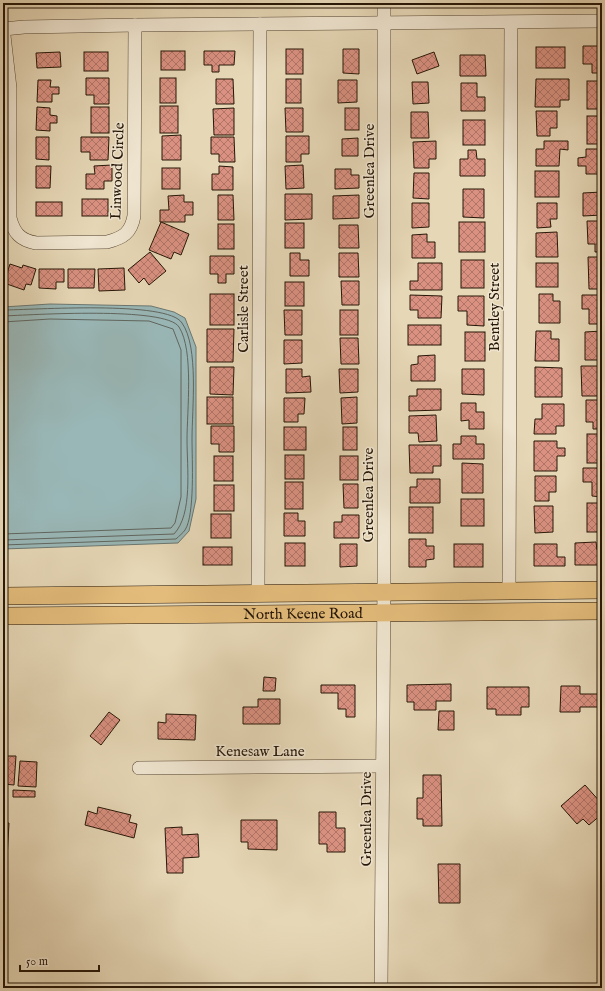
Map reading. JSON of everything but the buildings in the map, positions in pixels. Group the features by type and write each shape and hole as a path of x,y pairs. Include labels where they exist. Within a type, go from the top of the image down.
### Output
{"main road":[{"name":"North Keene Road","path":"3,596 602,590"},
{"name":"North Keene Road","path":"3,616 602,610"}],"street":[{"name":"Greenlea Drive","path":"381,988 384,613 384,3"},
{"path":"3,28 135,25 602,21"},
{"name":"Bentley Street","path":"509,591 510,22"},
{"name":"Carlisle Street","path":"258,593 260,24"},
{"name":"Linwood Circle","path":"3,28 10,88 10,218 13,229 18,236 26,241 36,243 107,242 118,240 127,234 132,226 134,216 135,25"},
{"name":"Kenesaw Lane","path":"139,768 382,766"}],"water":[{"path":"50,304 151,306 174,312 185,318 196,347 196,499 189,531 178,543 3,549 3,307"}]}
